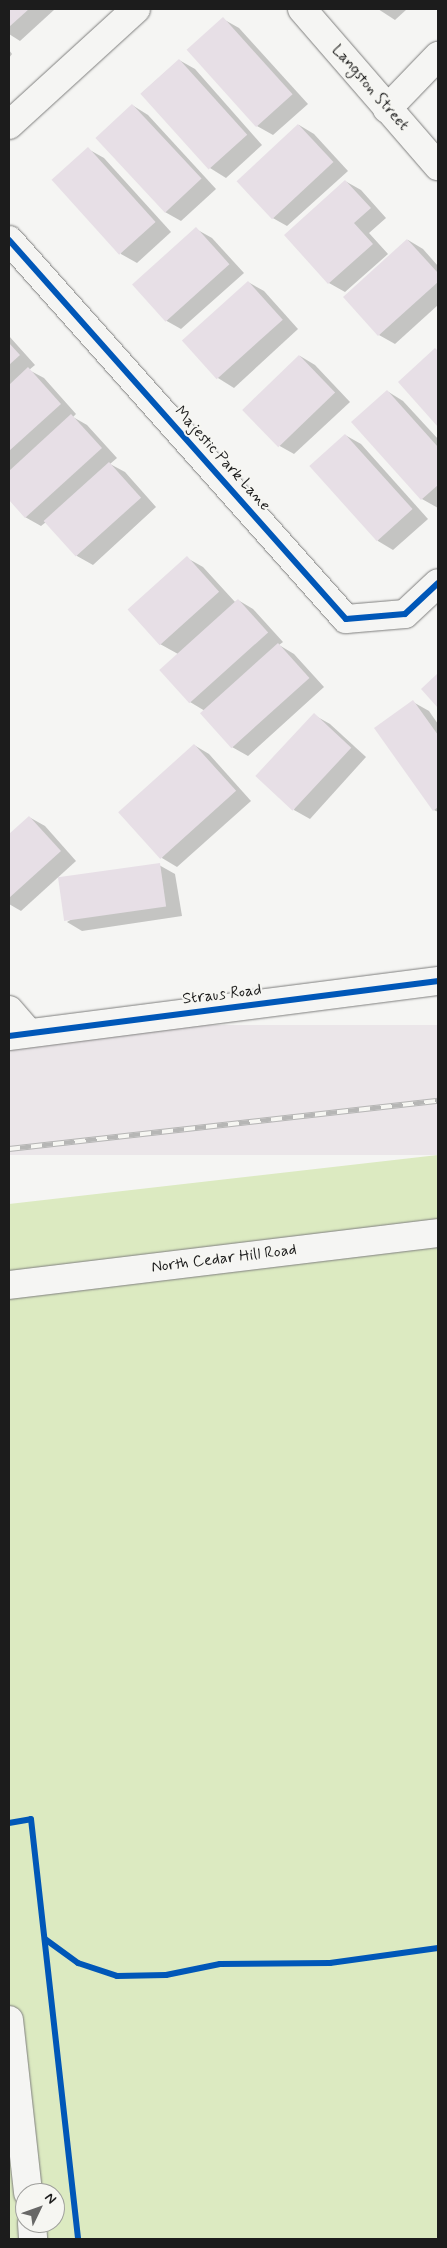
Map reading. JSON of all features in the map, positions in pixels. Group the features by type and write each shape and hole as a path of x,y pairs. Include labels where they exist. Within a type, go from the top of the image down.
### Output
{"street":[{"path":"9,125 136,9"},
{"name":"Langston Street","path":"302,9 438,166"},
{"path":"387,109 438,56"},
{"name":"Majestic Park Lane","path":"9,240 346,619 405,614 438,583"},
{"name":"Straus Road","path":"19,1034 438,981"},
{"path":"9,1010 19,1034"},
{"name":"North Cedar Hill Road","path":"9,1285 438,1233"},
{"path":"9,2020 27,2183"}],"shaded area":[{"path":"9,1025 438,1025 438,1155 9,1155"}],"green space":[{"path":"438,1155 438,2239 9,2239 9,1204"}],"building":[{"path":"9,9 29,9 9,27"},
{"path":"223,17 293,94 256,127 187,50"},
{"path":"179,59 247,135 209,170 140,94"},
{"path":"132,104 202,179 165,213 95,138"},
{"path":"298,124 333,162 272,219 237,181"},
{"path":"88,147 156,222 119,255 52,180"},
{"path":"345,180 371,208 354,223 373,244 328,284 284,235"},
{"path":"196,227 229,264 166,322 132,285"},
{"path":"407,239 438,273 438,282 378,336 343,297"},
{"path":"248,281 283,320 217,379 182,341"},
{"path":"9,343 20,355 9,365"},
{"path":"435,348 438,351 438,427 398,382"},
{"path":"299,355 335,392 278,447 242,410"},
{"path":"28,367 61,404 9,451 9,385"},
{"path":"387,390 438,447 438,485 421,500 351,422"},
{"path":"71,414 102,448 25,518 9,500 9,471"},
{"path":"345,434 413,509 377,541 309,466"},
{"path":"109,462 141,498 76,557 44,521"},
{"path":"187,556 219,592 160,645 128,610"},
{"path":"238,599 268,632 189,703 159,670"},
{"path":"278,643 309,678 231,748 200,713"},
{"path":"438,673 438,708 421,689"},
{"path":"413,700 438,735 438,807 433,811 374,728"},
{"path":"314,713 351,748 293,811 255,776"},
{"path":"194,744 236,791 160,859 118,812"},
{"path":"29,816 61,851 9,898 9,834"},
{"path":"160,863 166,907 64,921 58,877"}],"railway":[{"path":"9,1149 438,1101"}],"cycle path":[{"path":"9,240 346,619 405,614 438,583"},
{"path":"9,1036 438,981"},
{"path":"9,1823 31,1819 78,2239"},
{"path":"45,1939 78,1963 117,1976 166,1975 220,1964 330,1963 438,1948"}]}
